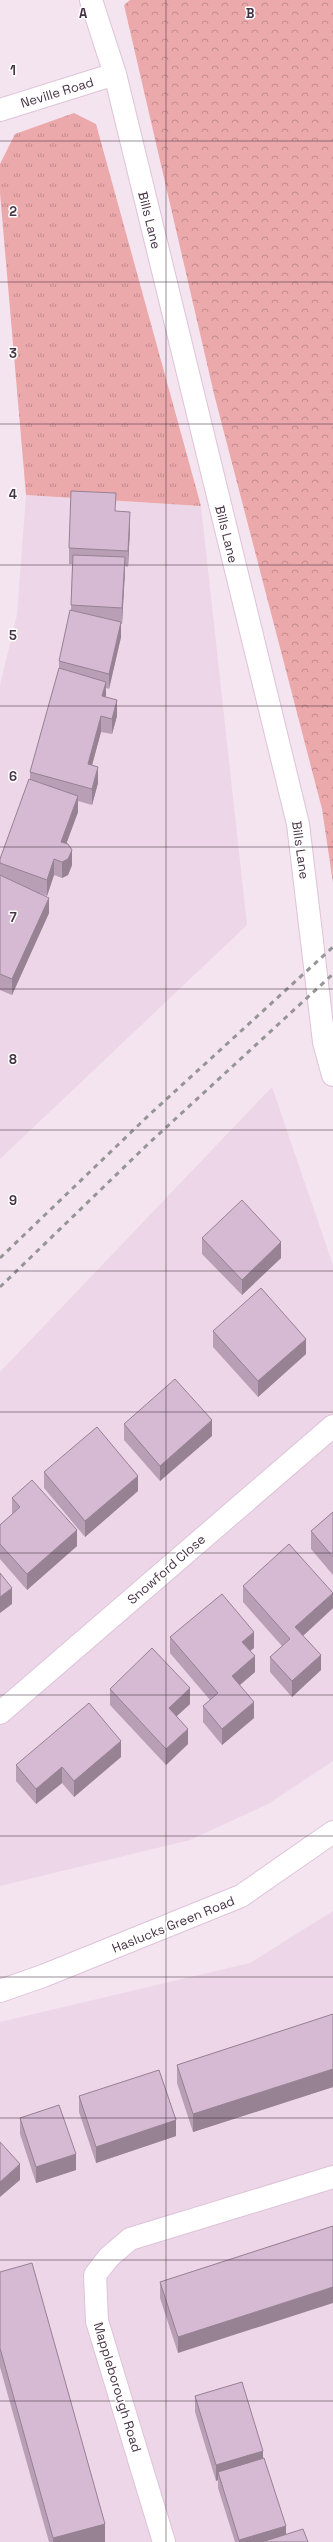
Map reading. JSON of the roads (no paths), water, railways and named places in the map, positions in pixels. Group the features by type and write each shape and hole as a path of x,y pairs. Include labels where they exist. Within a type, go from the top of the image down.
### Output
{"street":[{"name":"Bills Lane","path":"91,0 115,74 298,824 324,1042 333,1075"},
{"name":"Neville Road","path":"0,110 115,74"},
{"name":"Snowford Close","path":"0,1713 333,1426"},
{"name":"Haslucks Green Road","path":"0,1991 43,1976 240,1896 333,1832"},
{"name":"Mappleborough Road","path":"164,2542 97,2321 95,2275 109,2257 130,2239 333,2177"}],"railway":[{"path":"0,1258 148,1116 333,947"},
{"path":"0,1287 147,1145 333,974"}]}
